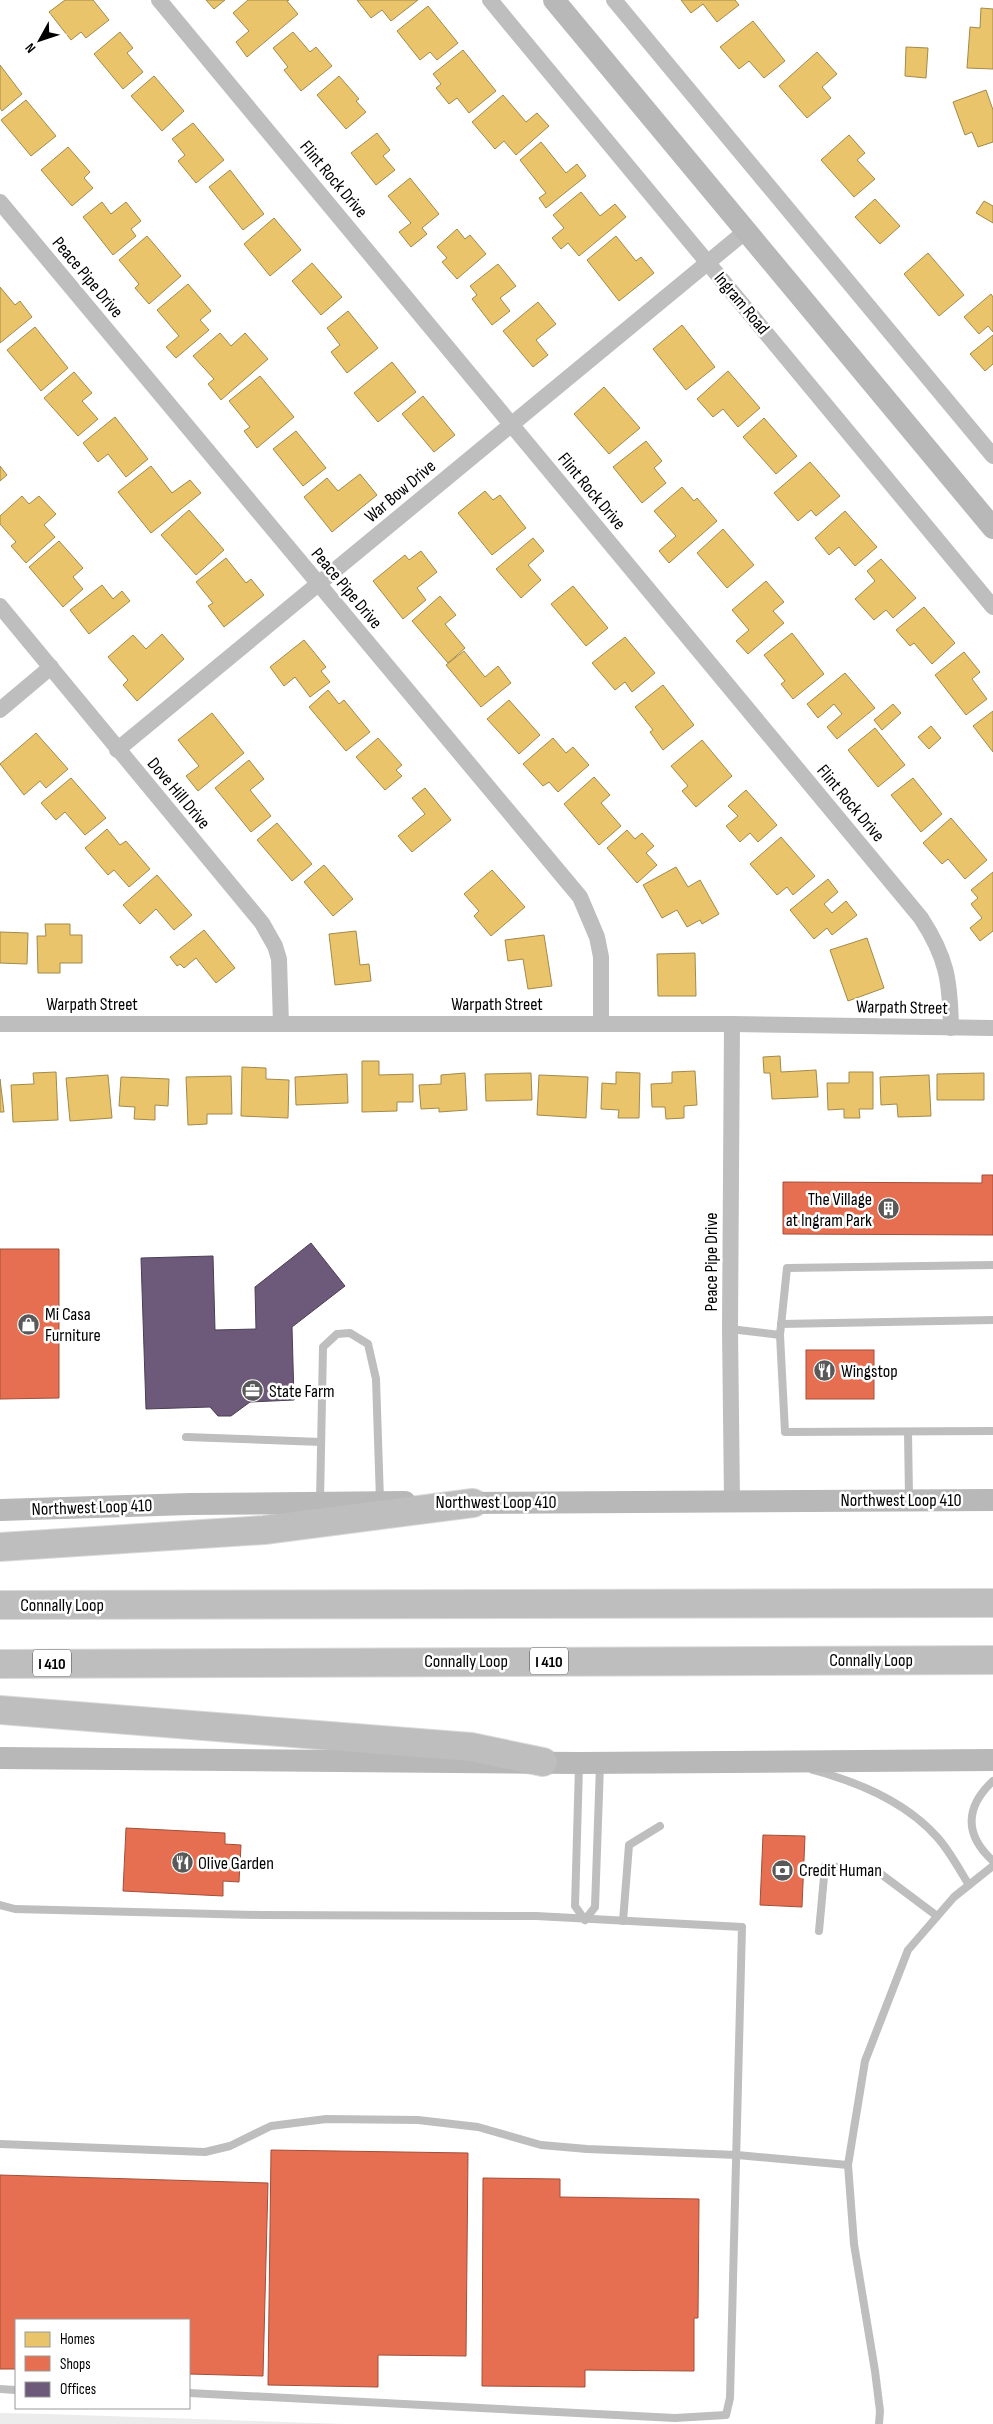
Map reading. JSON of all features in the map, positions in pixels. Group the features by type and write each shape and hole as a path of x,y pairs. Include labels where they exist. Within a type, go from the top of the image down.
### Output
{"highway":[{"path":"0,1547 264,1530 473,1503"},
{"name":"Connally Loop","path":"0,1605 993,1603"},
{"name":"Connally Loop","path":"0,1664 105,1662 993,1660"},
{"path":"0,1710 471,1748 543,1762"}],"main road":[{"path":"554,0 993,528"},
{"name":"Northwest Loop 410","path":"0,1510 320,1502 993,1500"},
{"path":"0,1758 590,1763 993,1760"}],"street":[{"name":"Flint Rock Drive","path":"159,0 921,918 936,940 946,965 950,991 951,1028"},
{"name":"Ingram Road","path":"490,0 993,607"},
{"path":"614,0 993,456"},
{"name":"Peace Pipe Drive","path":"0,202 580,897 598,937 602,1024"},
{"name":"War Bow Drive","path":"117,750 746,231"},
{"name":"Dove Hill Drive","path":"0,606 117,750 262,923 276,946 280,959 281,1024"},
{"path":"0,710 51,667"},
{"name":"Warpath Street","path":"0,1024 732,1024 993,1028"},
{"name":"Peace Pipe Drive","path":"732,1024 730,1330 732,1500"}],"lane":[{"path":"993,1265 787,1268 780,1335 785,1432 993,1431"},
{"path":"782,1324 993,1320"},
{"path":"730,1330 780,1335"},
{"path":"320,1502 324,1347 337,1334 350,1333 368,1344 376,1379 380,1502"},
{"path":"908,1432 909,1500"},
{"path":"186,1437 321,1442"},
{"path":"771,1762 827,1774 890,1800 937,1837 969,1885"},
{"path":"586,1920 575,1906 590,1763"},
{"path":"586,1920 595,1907 590,1763"},
{"path":"993,1781 975,1803 971,1823 978,1844 993,1861"},
{"path":"623,1921 629,1846 660,1826"},
{"path":"819,1931 825,1866 838,1867"},
{"path":"879,2424 880,2412 875,2371 854,2244 848,2165 864,2075 864,2061 908,1950 954,1897 993,1866"},
{"path":"855,1869 877,1871 937,1916"},
{"path":"0,1905 15,1908 260,1915 536,1916 742,1928 738,2156 730,2398 726,2415 675,2418 190,2393"},
{"path":"0,2144 205,2152 230,2146 271,2126 326,2119 418,2120 478,2127 540,2145 587,2150 738,2156 848,2165"},
{"path":"0,2389 15,2390"}],"shaded area":[{"path":"0,2413 47,2414 344,2424 0,2424"}],"building: Homes":[{"path":"65,0 93,0 109,20 86,38 81,32 71,40 49,12"},
{"path":"206,0 225,0 214,9"},
{"path":"248,0 289,0 287,1 298,14 247,57 236,42 249,31 233,13"},
{"path":"357,0 418,0 391,21 382,10 371,18"},
{"path":"681,0 735,0 739,5 717,22 703,4 691,13"},
{"path":"428,6 458,43 437,60 430,52 420,60 397,31"},
{"path":"981,8 993,9 993,69 967,68 970,27 980,28"},
{"path":"753,21 785,61 764,78 749,61 739,69 720,47"},
{"path":"120,32 133,48 127,53 143,72 123,89 94,54"},
{"path":"293,32 310,52 316,47 332,66 301,91 284,70 288,67 273,48"},
{"path":"906,47 928,48 926,78 905,76"},
{"path":"463,50 496,91 469,113 457,98 449,104 436,88 441,84 433,74"},
{"path":"817,52 837,74 822,87 831,98 807,118 779,86"},
{"path":"0,65 22,94 2,111 0,108"},
{"path":"154,76 184,111 162,131 131,96"},
{"path":"339,76 359,99 356,101 366,112 346,129 317,95"},
{"path":"986,90 993,110 993,142 978,147 972,132 965,135 953,102"},
{"path":"503,95 526,122 537,113 549,126 516,155 504,141 495,149 472,122"},
{"path":"26,100 56,136 31,156 1,120"},
{"path":"193,123 224,160 196,183 178,161 185,155 172,139"},
{"path":"377,133 390,150 383,156 395,170 376,185 351,153"},
{"path":"849,135 865,153 857,160 875,179 854,197 821,160"},
{"path":"541,142 566,173 577,164 586,176 546,208 539,198 546,193 520,160"},
{"path":"68,147 90,172 84,178 93,188 72,206 41,170"},
{"path":"230,170 264,214 243,230 209,187"},
{"path":"410,178 439,214 422,228 427,234 411,247 399,232 411,223 388,196"},
{"path":"581,192 600,216 615,204 626,217 579,256 568,243 561,249 552,238 564,228 553,215"},
{"path":"875,199 900,226 880,244 855,217"},
{"path":"984,201 993,206 993,223 976,213"},
{"path":"102,202 111,214 126,202 141,221 131,229 136,236 113,255 83,217"},
{"path":"274,218 301,250 270,276 244,244"},
{"path":"457,229 465,239 470,235 486,254 457,279 442,262 447,258 437,247"},
{"path":"147,236 181,276 149,304 135,288 139,284 119,260"},
{"path":"616,236 636,261 641,257 654,273 619,301 587,260"},
{"path":"928,253 964,295 939,316 904,274"},
{"path":"312,263 342,297 321,315 292,281"},
{"path":"498,264 516,286 500,298 510,311 492,325 472,299 477,295 470,286"},
{"path":"188,284 211,311 200,320 209,330 176,358 166,347 179,336 157,310"},
{"path":"0,287 15,305 20,301 32,317 0,343"},
{"path":"991,294 993,297 993,332 988,326 979,334 964,317"},
{"path":"538,302 556,324 536,340 548,355 533,367 503,331"},
{"path":"348,311 378,348 347,373 331,352 340,345 327,328"},
{"path":"682,325 715,367 686,390 653,349"},
{"path":"35,327 68,368 41,391 7,350"},
{"path":"220,333 231,346 245,333 268,359 221,400 208,384 214,379 193,356"},
{"path":"993,335 993,364 985,371 970,354"},
{"path":"392,362 416,392 378,422 354,393"},
{"path":"728,371 760,408 738,427 723,409 713,417 697,399"},
{"path":"74,372 92,393 82,401 98,419 78,436 44,398"},
{"path":"260,376 294,417 257,448 244,431 250,427 229,401"},
{"path":"604,387 640,428 609,454 574,414"},
{"path":"423,396 455,435 434,452 402,414"},
{"path":"115,417 148,459 126,477 108,454 98,462 83,443"},
{"path":"764,418 797,456 776,474 743,437"},
{"path":"296,431 326,468 303,486 273,449"},
{"path":"646,441 662,461 654,468 666,483 642,503 613,467"},
{"path":"810,462 840,496 816,516 811,510 798,521 774,493"},
{"path":"0,466 7,475 0,481"},
{"path":"151,466 172,493 190,480 201,493 151,533 118,492"},
{"path":"360,474 377,495 332,532 304,497 327,478 338,491"},
{"path":"682,487 694,501 697,498 717,521 669,563 659,551 676,536 654,511"},
{"path":"485,491 493,500 500,495 526,528 492,555 458,513"},
{"path":"22,496 29,504 39,496 56,514 44,525 55,537 26,563 11,546 16,542 0,524 0,516"},
{"path":"189,510 224,550 196,575 161,535"},
{"path":"845,511 877,547 855,566 839,547 829,555 815,538"},
{"path":"723,529 754,565 727,588 697,553"},
{"path":"533,538 544,551 528,565 541,580 521,598 496,569"},
{"path":"59,541 83,568 73,577 83,589 63,607 29,567"},
{"path":"421,551 437,572 417,588 426,600 403,619 373,581 405,555 409,560"},
{"path":"226,558 246,583 251,579 264,595 224,627 208,606 213,603 196,582"},
{"path":"881,559 916,598 893,618 886,610 874,620 855,599 875,581 867,571"},
{"path":"766,581 784,602 773,611 784,623 748,654 736,641 749,630 732,610"},
{"path":"102,585 113,599 122,591 130,601 89,634 70,610"},
{"path":"573,586 608,628 586,646 551,604"},
{"path":"440,596 456,615 445,624 465,648 448,663 412,621"},
{"path":"924,607 955,643 932,664 914,643 910,646 896,630"},
{"path":"792,633 824,674 793,699 781,684 785,681 764,655"},
{"path":"162,634 184,659 137,701 123,685 128,680 108,657 133,635 146,649"},
{"path":"625,637 655,673 632,692 625,682 615,690 592,663"},
{"path":"304,640 326,667 321,671 330,682 310,697 295,677 284,686 270,667"},
{"path":"464,651 485,677 498,666 511,683 481,707 446,665"},
{"path":"964,652 980,672 972,679 987,699 966,715 935,675"},
{"path":"845,673 875,708 837,739 827,727 842,714 834,704 818,718 807,704"},
{"path":"663,685 694,725 663,750 650,732 653,730 635,707"},
{"path":"328,690 339,704 344,700 370,732 346,751 309,707"},
{"path":"509,700 540,735 519,754 487,719"},
{"path":"893,704 901,713 882,730 874,720"},
{"path":"993,711 993,752 973,726"},
{"path":"212,713 244,753 198,791 186,776 199,766 178,740"},
{"path":"931,726 941,738 929,749 918,737"},
{"path":"875,728 905,765 878,787 848,750"},
{"path":"36,733 68,769 46,788 40,781 24,795 0,764"},
{"path":"378,738 402,765 396,770 402,776 385,790 356,757"},
{"path":"553,738 566,753 573,747 589,765 558,792 549,782 543,786 523,764"},
{"path":"702,740 732,776 696,807 682,791 688,786 671,766"},
{"path":"249,760 264,779 250,790 271,816 251,832 215,788"},
{"path":"594,777 610,795 601,803 621,826 599,845 564,804"},
{"path":"71,778 106,818 85,835 65,812 56,820 41,803"},
{"path":"913,778 942,814 921,832 891,795"},
{"path":"425,788 451,820 412,852 398,836 425,814 412,798"},
{"path":"746,790 777,825 758,842 750,833 740,842 726,826 738,816 728,806"},
{"path":"951,818 987,860 965,879 948,859 942,864 923,843"},
{"path":"277,823 312,864 292,881 257,840"},
{"path":"107,829 120,845 126,841 150,869 129,887 114,870 108,875 85,848"},
{"path":"627,830 635,839 642,833 654,846 646,853 657,865 637,883 607,848"},
{"path":"781,837 815,876 793,895 787,887 777,895 750,864"},
{"path":"324,865 353,899 333,916 304,882"},
{"path":"676,867 688,887 700,880 719,914 702,924 700,920 687,927 677,910 662,918 643,885"},
{"path":"492,870 525,907 491,936 474,916 479,911 464,894"},
{"path":"993,872 993,931 980,941 970,928 982,918 971,904 978,898 971,890"},
{"path":"157,875 192,915 174,930 156,909 140,924 123,905"},
{"path":"828,879 838,892 824,904 832,913 846,901 857,915 832,935 827,928 814,939 790,910"},
{"path":"45,924 70,924 70,935 82,935 82,963 60,963 60,973 38,973 37,936 46,936"},
{"path":"204,930 235,968 216,983 196,958 184,968 180,964 177,966 170,957"},
{"path":"356,931 360,965 369,964 371,981 335,985 329,934"},
{"path":"0,932 28,933 27,964 0,963"},
{"path":"544,935 552,986 528,989 523,959 508,961 505,940"},
{"path":"867,938 884,988 848,1001 830,950"},
{"path":"695,953 696,996 658,996 657,954"},
{"path":"780,1056 781,1072 816,1070 818,1097 772,1099 770,1073 764,1073 763,1057"},
{"path":"362,1061 379,1061 379,1075 413,1074 413,1102 397,1102 397,1111 362,1112"},
{"path":"242,1067 266,1068 266,1079 289,1080 288,1118 241,1116"},
{"path":"695,1071 697,1105 684,1106 684,1118 666,1119 665,1107 652,1107 651,1084 672,1083 672,1072"},
{"path":"56,1072 58,1120 13,1122 11,1085 34,1084 33,1073"},
{"path":"616,1072 640,1073 639,1118 618,1118 619,1110 601,1109 602,1083 616,1084"},
{"path":"849,1072 873,1072 873,1109 859,1109 860,1118 844,1118 844,1109 828,1110 827,1083 849,1083"},
{"path":"465,1073 467,1110 439,1112 439,1108 421,1109 419,1085 441,1084 441,1075"},
{"path":"531,1073 532,1100 486,1101 485,1074"},
{"path":"984,1073 984,1100 937,1100 937,1074"},
{"path":"347,1074 348,1103 296,1105 295,1077"},
{"path":"108,1075 112,1118 70,1121 66,1078"},
{"path":"539,1075 588,1077 586,1118 537,1115"},
{"path":"929,1075 931,1116 898,1117 897,1104 881,1105 880,1077"},
{"path":"231,1076 232,1114 207,1114 207,1124 188,1125 186,1077"},
{"path":"121,1077 169,1079 168,1106 155,1105 155,1120 134,1119 135,1107 119,1106"},
{"path":"0,1079 4,1112 0,1112"}],"building: Shops":[{"name":"The Village at Ingram Park","path":"982,1175 993,1175 993,1235 783,1234 783,1182 982,1183"},
{"name":"Mi Casa Furniture","path":"0,1249 59,1249 59,1398 0,1399"},
{"path":"806,1350 874,1350 874,1399 806,1399"},
{"name":"Olive Garden","path":"126,1828 225,1833 225,1844 241,1845 239,1882 223,1881 223,1896 123,1891"},
{"name":"Credit Human","path":"763,1835 805,1836 802,1907 760,1905"},
{"path":"271,2150 468,2153 466,2356 378,2355 378,2387 268,2385"},
{"path":"0,2175 268,2183 263,2376 190,2374 190,2319 15,2319 15,2369 0,2369"},
{"path":"483,2178 560,2179 560,2197 699,2199 698,2318 694,2318 694,2371 585,2370 585,2387 482,2386"}],"building: Offices":[{"path":"311,1243 345,1286 292,1327 294,1400 250,1402 231,1416 218,1416 210,1407 146,1409 141,1258 213,1256 215,1330 256,1329 255,1287"}],"place":[{"name":"The Village at Ingram Park","path":"888,1209"},
{"name":"Mi Casa Furniture","path":"29,1324"},
{"name":"Wingstop","path":"825,1371"},
{"name":"State Farm","path":"253,1391"},
{"name":"Olive Garden","path":"182,1863"},
{"name":"Credit Human","path":"783,1870"}]}
